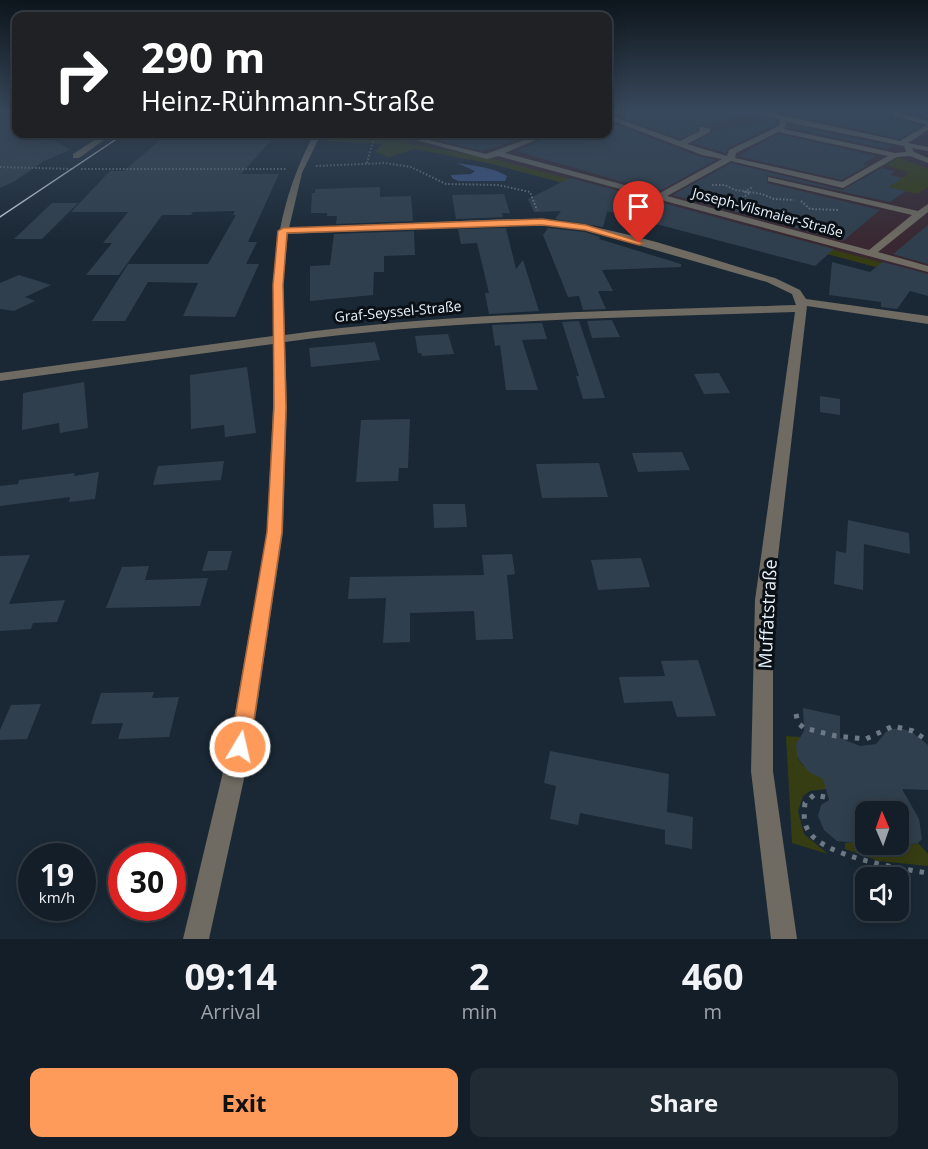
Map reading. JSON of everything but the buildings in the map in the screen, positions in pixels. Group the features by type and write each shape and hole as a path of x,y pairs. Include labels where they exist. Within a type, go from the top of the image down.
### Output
{"street":[{"path":"196,939 240,747 275,532 280,338 278,285 283,231 289,202 307,155"},
{"name":"Joseph-Vilsmaier-Straße","path":"492,155 660,196 928,269"},
{"path":"714,155 843,185 895,155"},
{"path":"660,196 731,158"},
{"path":"771,178 924,210"},
{"path":"871,253 924,210"},
{"path":"283,231 542,222 586,227 771,280 799,301 928,320"},
{"name":"Graf-Seyssel-Straße","path":"0,377 280,338 486,319 799,301"},
{"name":"Muffatstraße","path":"784,939 762,771 764,600 799,301"}],"path":[{"path":"367,163 370,155"},
{"path":"81,169 300,168 367,163 411,167 446,184 498,185 523,189 530,192 542,222"},
{"path":"0,167 62,169"},
{"path":"691,180 725,185 735,190 762,194 774,199 801,201 805,202 807,207 816,210 847,209"},
{"path":"745,192 752,187"},
{"path":"742,198 750,193 745,192"},
{"path":"796,714 798,723 804,728 856,739 866,738 887,727 894,726 904,727 928,741"},
{"path":"825,797 818,795 810,797 805,803 806,824 818,841 839,851 882,865 928,873"}],"shaded area":[{"path":"445,155 928,155 928,281 492,164"}],"green space":[{"path":"445,155 473,155 491,158 928,275 928,281 492,164"},
{"path":"898,157 928,169 928,187 918,194 889,187 909,173 886,165"},
{"path":"786,736 800,737 797,757 810,771 828,780 826,789 810,791 803,796 798,811 804,834 828,854 792,843"},
{"path":"845,843 854,843 855,853 845,849"},
{"path":"918,843 928,854 928,866 879,861 862,855 909,855 909,845"}],"water":[{"path":"457,163 489,169 507,176 505,181 458,181 451,175 471,174 475,171"}],"tram line":[{"path":"0,217 93,155"}],"route":[{"path":"240,747 275,532 280,407 278,285 283,231 542,222 586,227 639,243"}]}
